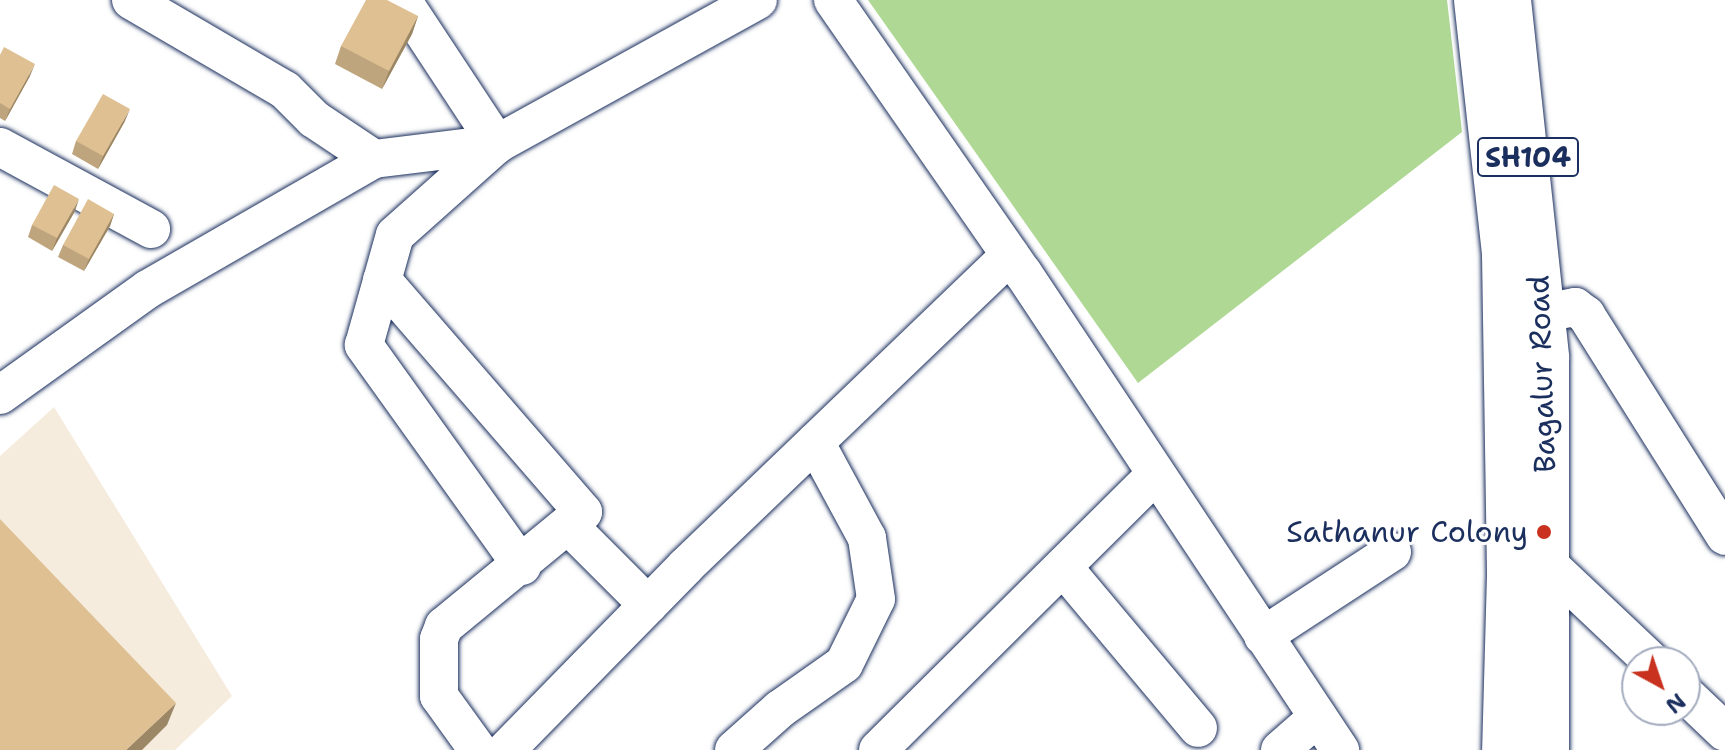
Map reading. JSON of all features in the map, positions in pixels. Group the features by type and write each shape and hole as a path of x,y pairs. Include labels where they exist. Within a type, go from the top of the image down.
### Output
{"main road":[{"name":"Bagalur Road","path":"1476,0 1504,254 1525,557 1547,750"},
{"name":"Bagalur Road","path":"1504,750 1525,557 1544,313 1509,0"}],"street":[{"path":"131,0 285,90 319,91 391,156"},
{"path":"522,566 364,345 395,235 497,144 758,0"},
{"path":"833,0 1010,255 1340,750"},
{"path":"407,2 497,144"},
{"path":"0,395 148,289 391,156 497,144"},
{"path":"0,147 151,229"},
{"path":"506,750 648,605 1010,255"},
{"path":"382,280 583,512 576,522 444,626 439,639 439,696 478,750"},
{"path":"1544,313 1575,307 1586,315 1725,536"},
{"path":"734,750 780,709 844,664 876,599 867,538 815,442"},
{"path":"878,750 1155,475"},
{"path":"576,522 576,533 648,605"},
{"path":"1263,636 1392,552"},
{"path":"1525,557 1633,646"},
{"path":"1063,567 1198,728"},
{"path":"1701,709 1725,732"},
{"path":"1280,750 1318,717"}],"shaded area":[{"path":"54,407 232,696 175,750 0,750 0,456"}],"green space":[{"path":"868,0 1447,0 1462,132 1138,383"}],"building":[{"path":"366,0 387,0 418,16 389,71 341,46"},
{"path":"4,47 35,64 10,109 0,103 0,55"},
{"path":"103,94 130,109 103,156 76,141"},
{"path":"54,185 79,199 57,238 32,225"},
{"path":"88,199 114,214 89,259 63,245"},
{"path":"0,519 176,703 126,750 0,750"}],"place":[{"name":"Sathanur Colony","path":"1544,532"}]}
